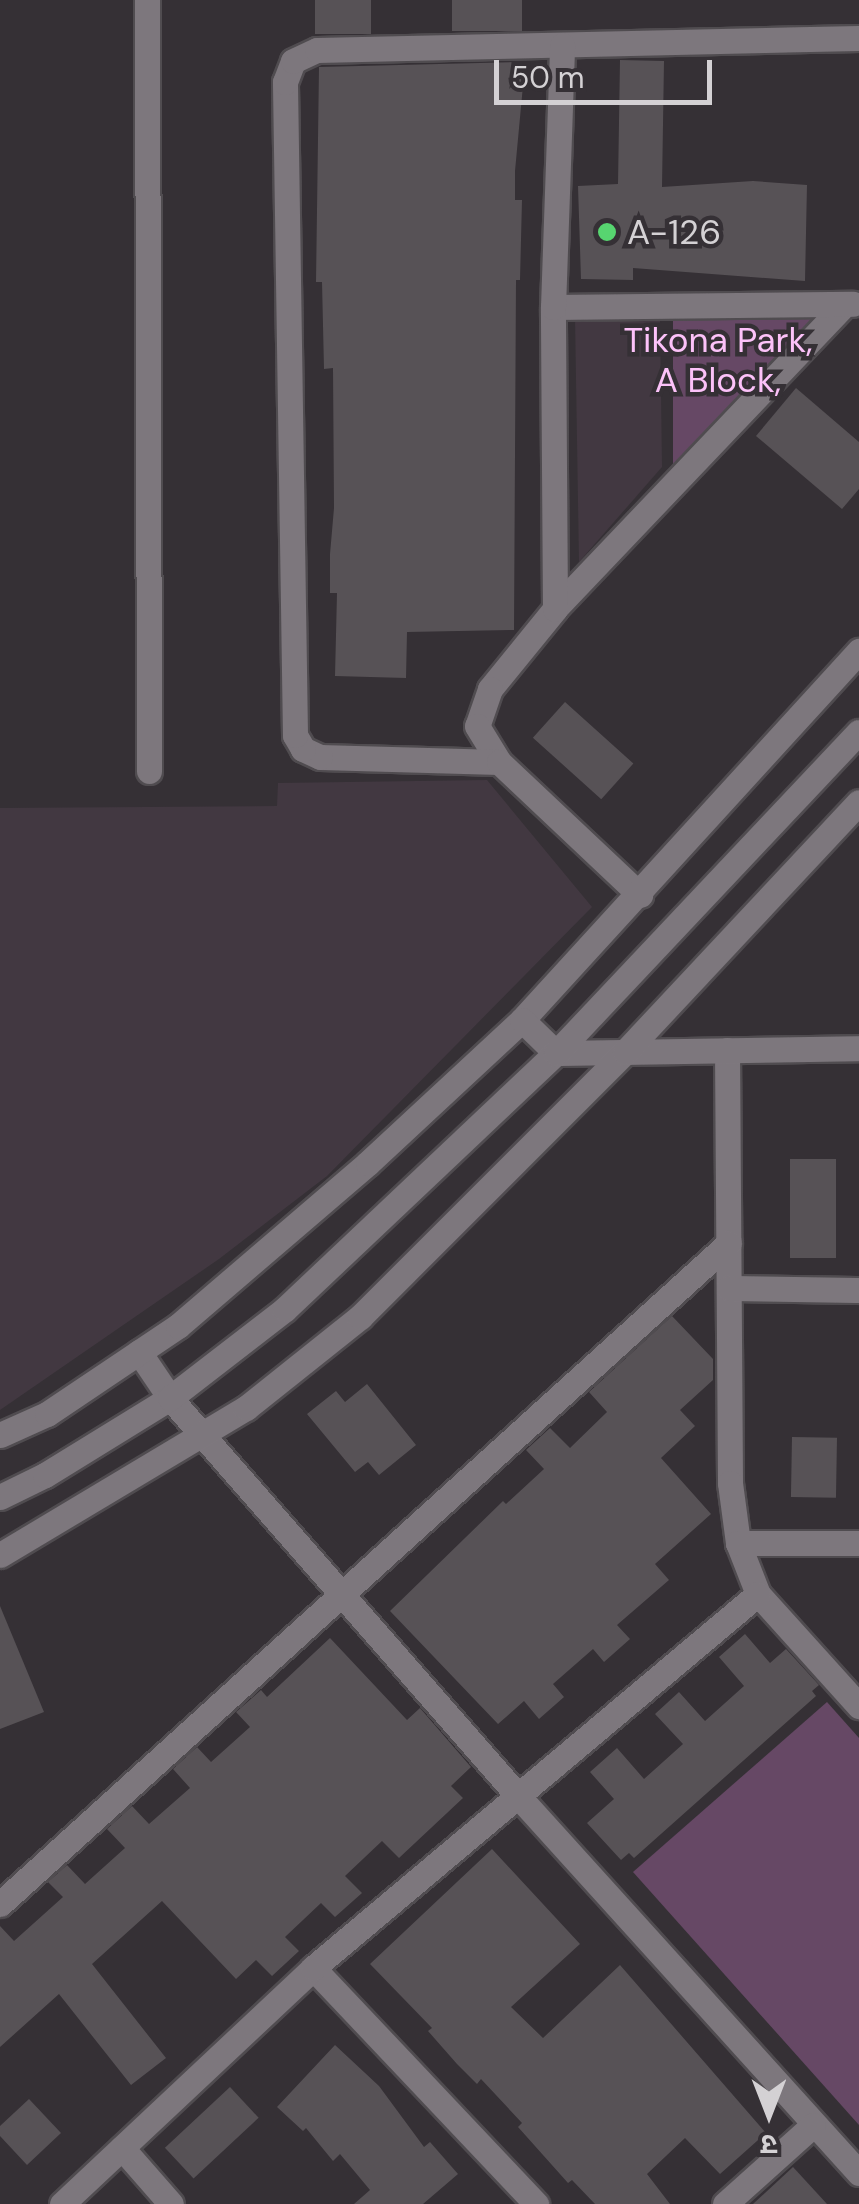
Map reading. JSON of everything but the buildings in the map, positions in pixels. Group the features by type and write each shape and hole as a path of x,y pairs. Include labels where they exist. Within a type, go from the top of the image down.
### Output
{"street":[{"path":"146,0 149,771"},
{"path":"499,762 320,757 303,749 295,736 285,82 294,61 317,50 859,38"},
{"path":"555,610 553,306 562,45"},
{"path":"553,306 852,304"},
{"path":"640,895 499,762 477,726 481,706 555,610 852,304"},
{"path":"0,1435 46,1414 178,1326 368,1163 522,1020 640,895 859,650"},
{"path":"0,1498 170,1398 285,1309 556,1053 859,732"},
{"path":"0,1555 204,1435 301,1368 360,1318 625,1052 859,802"},
{"path":"522,1020 556,1053 859,1048"},
{"path":"728,1050 730,1483 738,1543 758,1594 859,1706"},
{"path":"0,1904 729,1243"},
{"path":"729,1288 859,1290"},
{"path":"138,1352 170,1398 345,1593 518,1797 859,2174"},
{"path":"738,1543 859,1543"},
{"path":"62,2204 314,1968 758,1594"},
{"path":"314,1968 536,2204"},
{"path":"726,2204 813,2125"},
{"path":"122,2148 171,2204"}],"shaded area":[{"path":"575,317 660,319 662,467 579,562"},
{"path":"487,780 592,907 327,1176 219,1259 0,1410 0,808 277,806 278,783"}],"green space":[{"name":"Tikona Park, A Block,","path":"826,311 673,472 673,316"},
{"path":"827,1702 859,1738 859,2125 633,1872"}],"place":[{"name":"A-126","path":"607,232"}]}
